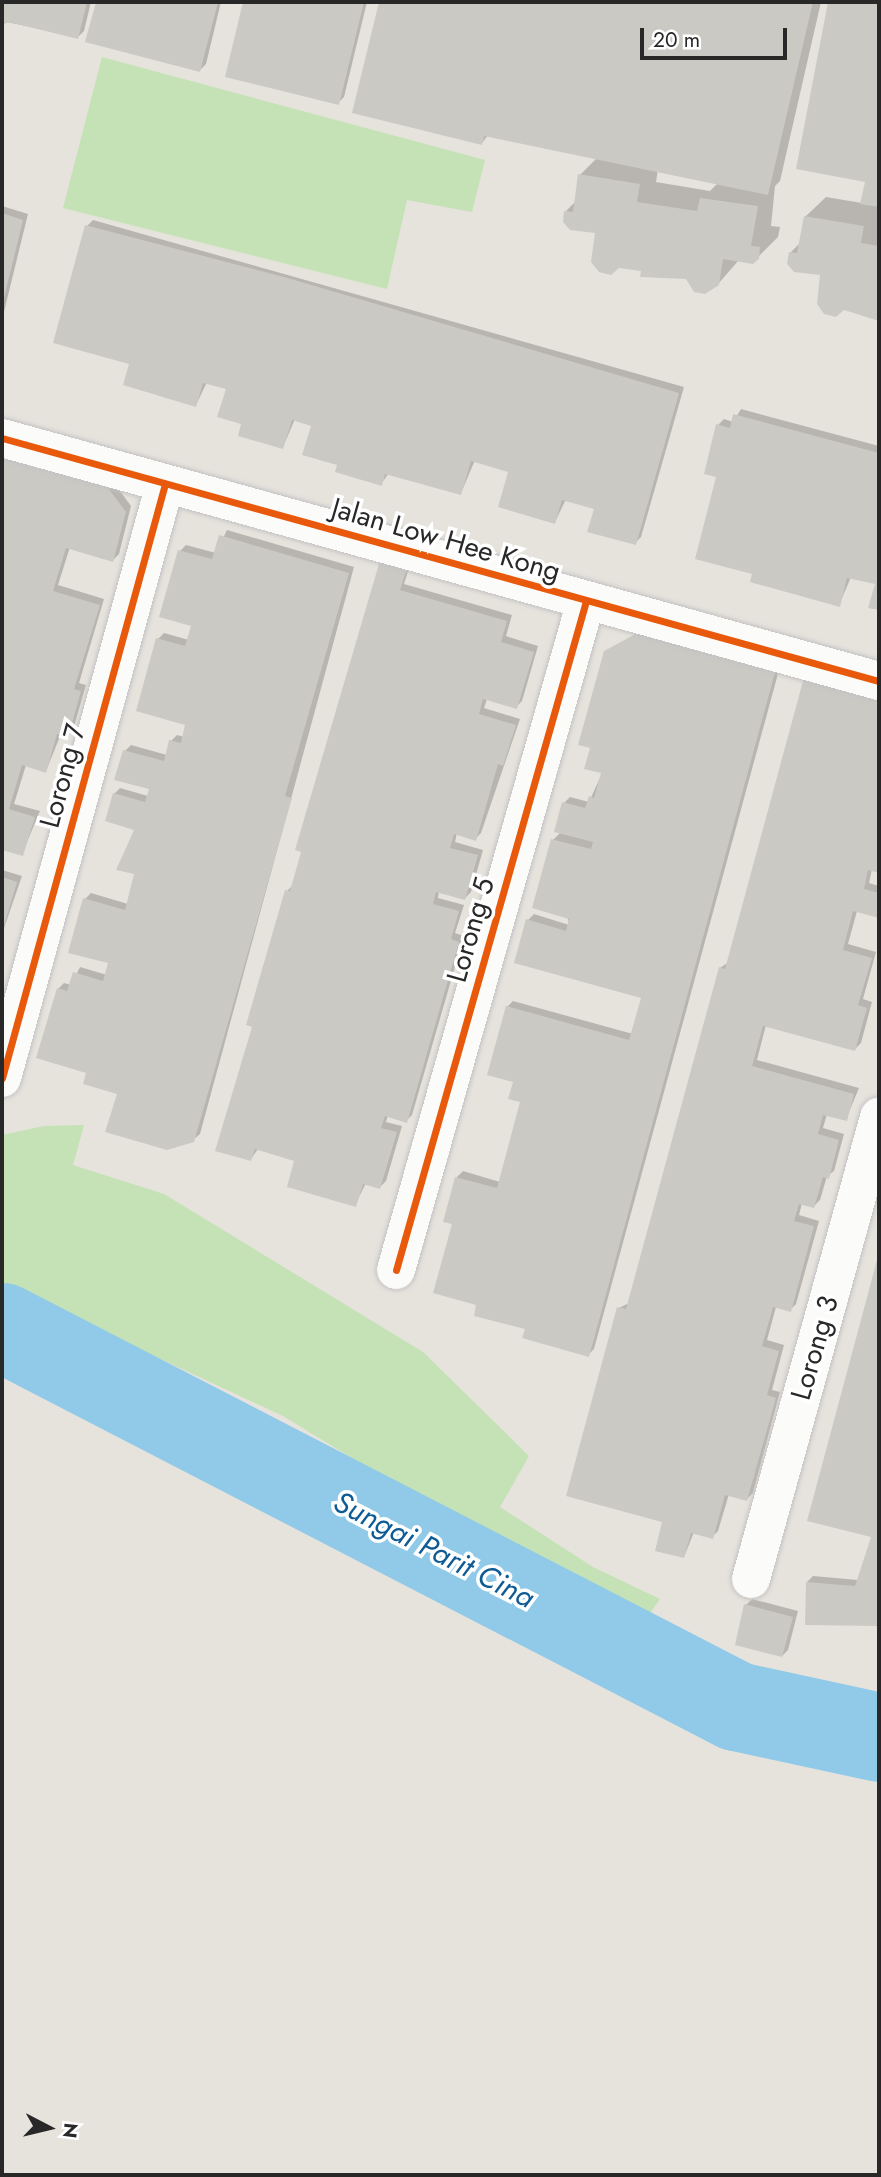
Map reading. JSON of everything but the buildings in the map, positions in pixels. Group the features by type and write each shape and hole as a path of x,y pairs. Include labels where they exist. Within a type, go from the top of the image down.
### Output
{"street":[{"name":"Jalan Low Hee Kong","path":"2,438 879,681"},
{"name":"Lorong 7","path":"2,1078 166,484"},
{"name":"Lorong 5","path":"396,1269 586,601"},
{"name":"Lorong 3","path":"751,1579 879,1116"}],"green space":[{"path":"102,57 485,160 472,212 407,200 387,289 63,208"},
{"path":"84,1125 73,1165 164,1194 423,1352 529,1456 500,1507 593,1567 660,1599 641,1626 525,1564 283,1416 2,1285 2,1135 44,1126"}],"waterway":[{"name":"Sungai Parit Cina","path":"2,1327 736,1706 879,1737"}],"cycle path":[{"path":"2,438 879,681"},
{"path":"2,1078 165,484"},
{"path":"396,1270 586,601"}]}
